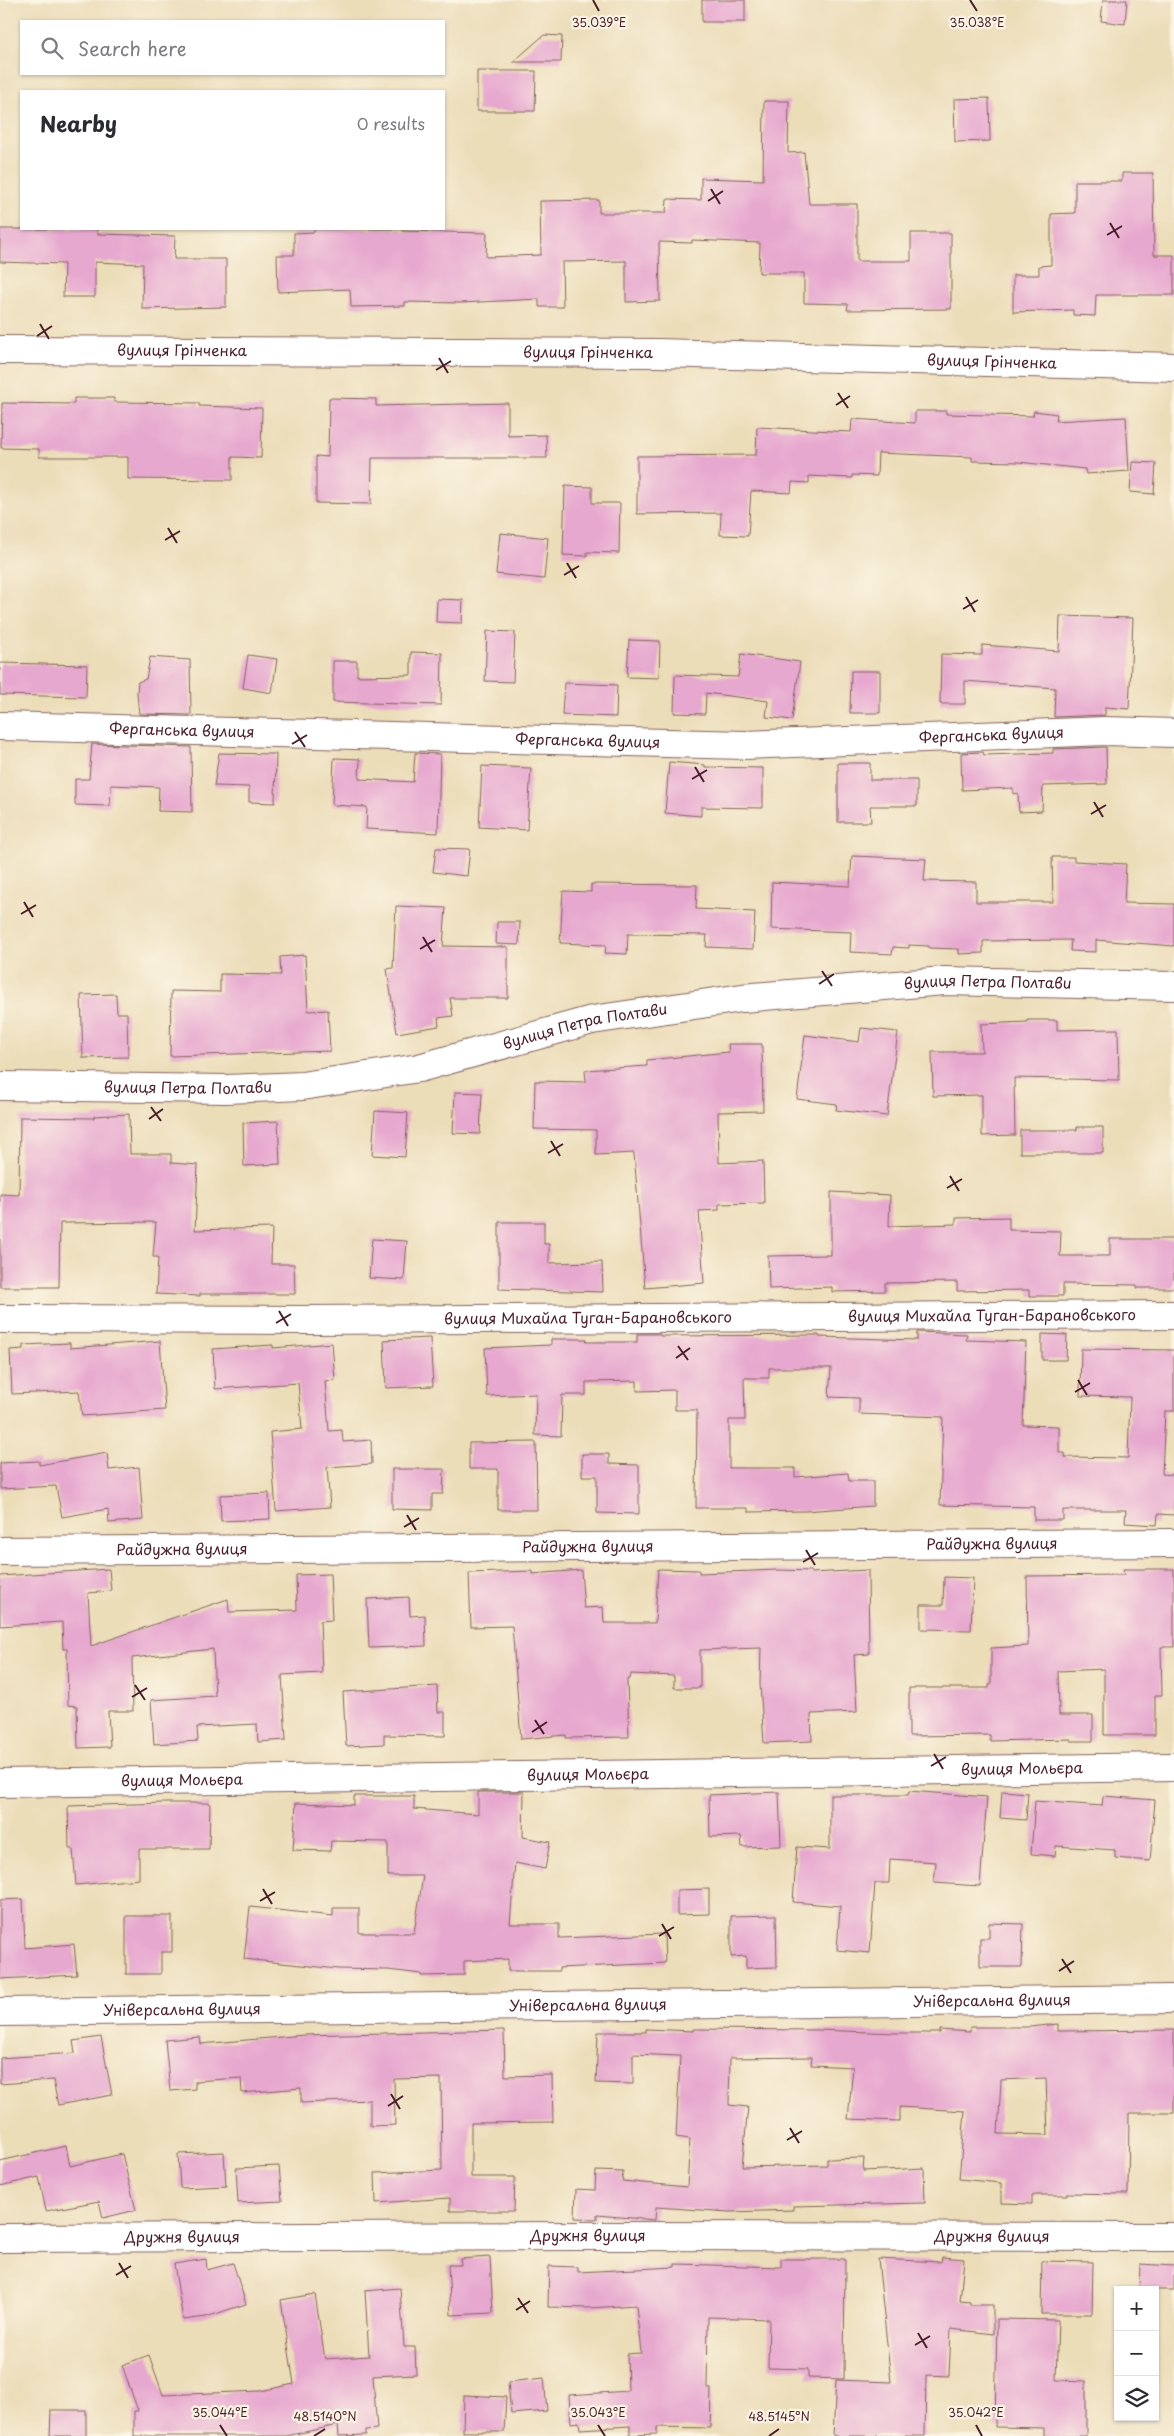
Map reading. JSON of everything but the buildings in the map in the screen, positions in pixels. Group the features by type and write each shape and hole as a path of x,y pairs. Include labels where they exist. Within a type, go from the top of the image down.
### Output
{"street":[{"name":"вулиця Грінченка","path":"0,350 657,353 1174,367"},
{"name":"Ферганська вулиця","path":"0,726 745,744 1086,732 1174,733"},
{"name":"вулиця Петра Полтави","path":"0,1086 227,1089 302,1086 419,1068 592,1020 742,998 944,981 1174,986"},
{"name":"вулиця Михайла Туган-Барановського","path":"0,1319 319,1320 1174,1315"},
{"name":"Райдужна вулиця","path":"0,1551 1174,1543"},
{"name":"вулиця Мольєра","path":"0,1783 1174,1767"},
{"name":"Універсальна вулиця","path":"0,2012 1174,1999"},
{"name":"Дружня вулиця","path":"0,2238 570,2236 1174,2237"}]}
